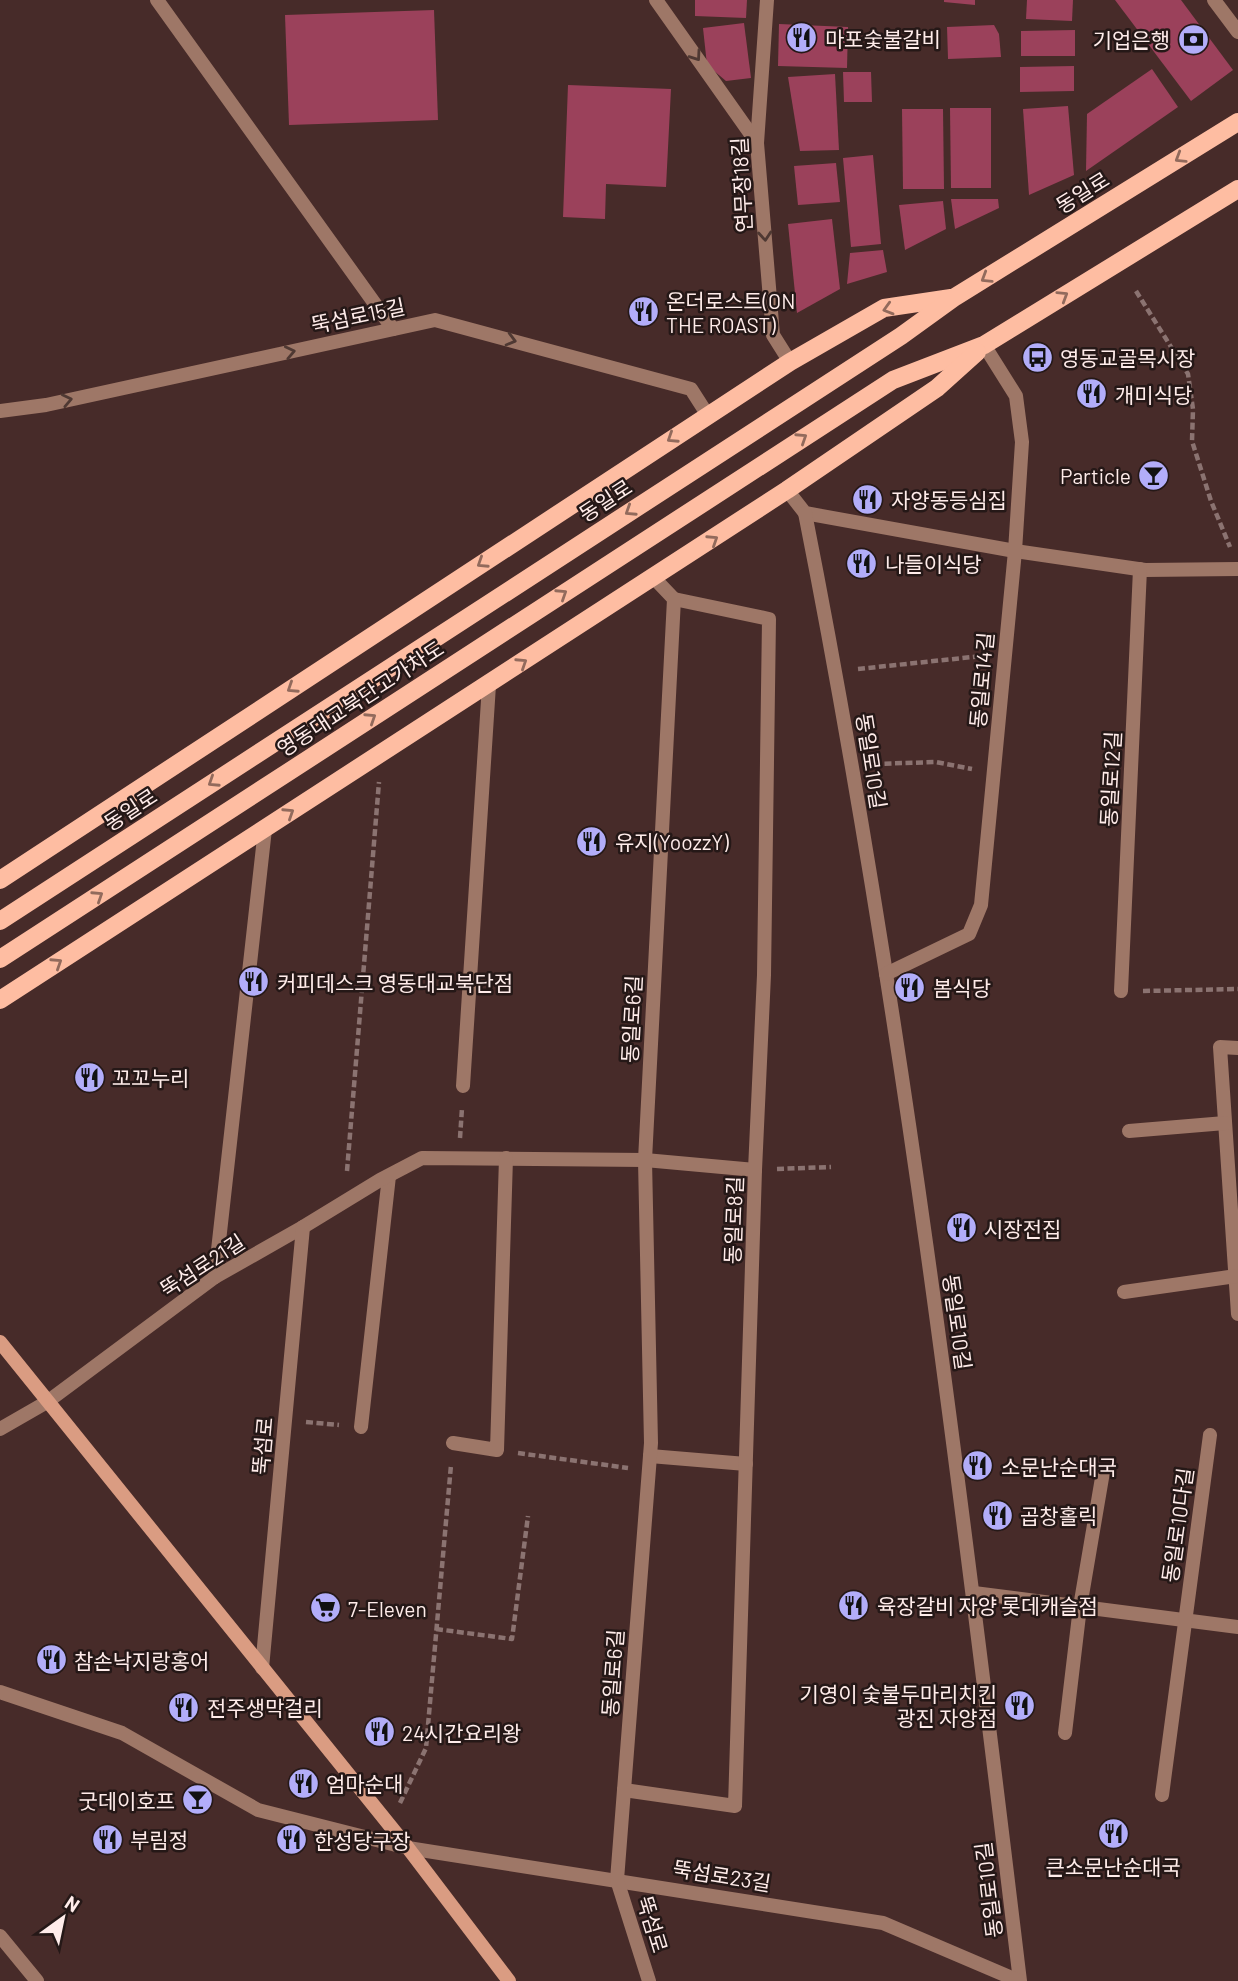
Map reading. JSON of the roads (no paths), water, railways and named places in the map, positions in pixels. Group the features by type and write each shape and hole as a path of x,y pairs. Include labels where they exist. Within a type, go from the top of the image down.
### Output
{"main road":[{"name":"동일로","path":"0,921 901,336 955,297 1238,122"},
{"path":"0,1000 787,490 937,388 984,345 1238,189"},
{"path":"0,880 790,362 884,308 955,297"},
{"name":"영동대교북단고가차도","path":"0,960 893,380 984,345"},
{"path":"0,1342 389,1824 509,1981"}],"street":[{"path":"158,0 393,329"},
{"path":"656,0 757,143"},
{"name":"연무장18길","path":"767,0 757,143 773,335 790,362"},
{"path":"1214,0 1238,32"},
{"name":"뚝섬로15길","path":"0,411 46,405 435,320 691,389 707,414"},
{"name":"동일로14길","path":"886,974 969,934 981,905 1015,551 1022,442 1016,396 984,345"},
{"path":"787,490 806,513 1015,551 1140,569 1236,562"},
{"name":"동일로10길","path":"806,513 852,765 915,1165 974,1593 1019,1981"},
{"name":"동일로12길","path":"1121,991 1140,569"},
{"path":"654,578 674,599"},
{"name":"동일로6길","path":"617,1880 650,1463 645,1160 674,599"},
{"name":"동일로8길","path":"624,1790 735,1806 755,1170 764,975 769,619 674,599"},
{"path":"463,1086 489,685"},
{"path":"215,1277 265,829"},
{"path":"1238,1048 1220,1046 1238,1314"},
{"path":"1129,1130 1225,1123"},
{"name":"뚝섬로21길","path":"0,1429 47,1402 215,1277 422,1158 645,1160 755,1170"},
{"path":"453,1443 497,1450 506,1158"},
{"path":"361,1427 389,1176"},
{"name":"뚝섬로","path":"262,1668 303,1227"},
{"path":"1124,1292 1236,1276"},
{"name":"동일로10다길","path":"1162,1794 1210,1434"},
{"path":"650,1463 746,1464"},
{"path":"1065,1733 1080,1607 1103,1472"},
{"path":"974,1593 1238,1627"},
{"path":"0,1692 122,1733 258,1810 408,1848"},
{"name":"뚝섬로23길","path":"408,1848 883,1923 1002,1977 1019,1981"},
{"name":"뚝섬로","path":"617,1880 649,1981"},
{"path":"0,1936 37,1981"}],"place":[{"name":"마포숯불갈비","path":"802,38"},
{"name":"기업은행","path":"1193,39"},
{"name":"온더로스트(ON THE ROAST)","path":"643,312"},
{"name":"영동교골목시장","path":"1037,357"},
{"name":"개미식당","path":"1092,394"},
{"name":"Particle","path":"1154,475"},
{"name":"자양동등심집","path":"868,499"},
{"name":"나들이식당","path":"862,563"},
{"name":"유지(YoozzY)","path":"592,841"},
{"name":"커피데스크 영동대교북단점","path":"254,982"},
{"name":"봄식당","path":"910,987"},
{"name":"꼬꼬누리","path":"89,1077"},
{"name":"시장전집","path":"961,1228"},
{"name":"소문난순대국","path":"978,1466"},
{"name":"곱창홀릭","path":"997,1515"},
{"name":"육장갈비 자양 롯데캐슬점","path":"854,1605"},
{"name":"7-Eleven","path":"325,1608"},
{"name":"참손낙지랑홍어","path":"51,1660"},
{"name":"기영이 숯불두마리치킨 광진 자양점","path":"1020,1705"},
{"name":"전주생막걸리","path":"184,1707"},
{"name":"24시간요리왕","path":"379,1732"},
{"name":"엄마순대","path":"303,1783"},
{"name":"굿데이호프","path":"198,1800"},
{"name":"큰소문난순대국","path":"1113,1834"},
{"name":"부림정","path":"107,1839"},
{"name":"한성당구장","path":"291,1840"}]}
